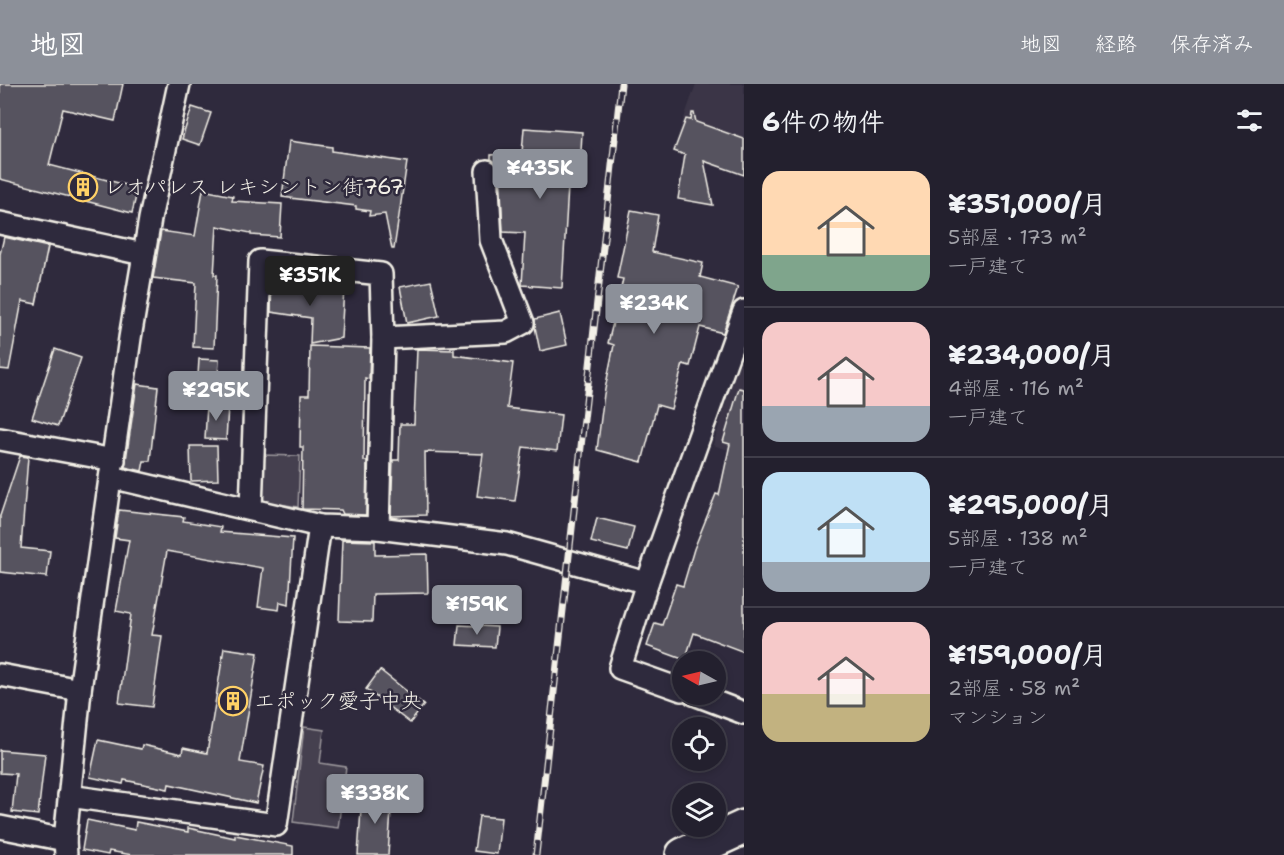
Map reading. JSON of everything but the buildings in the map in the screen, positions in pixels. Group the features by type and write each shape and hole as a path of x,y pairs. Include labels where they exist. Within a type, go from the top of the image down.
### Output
{"highway":[{"path":"683,855 744,827"}],"street":[{"path":"0,827 66,847 80,690 143,254 172,85"},
{"path":"383,338 506,332 524,323 491,240 487,171"},
{"path":"1,227 143,254"},
{"path":"251,509 260,261 381,274 383,338 378,528"},
{"path":"672,686 620,668 646,583 744,311"},
{"path":"0,439 320,526 378,528 507,544 646,583"},
{"path":"69,796 276,825 320,526"},
{"path":"0,675 80,690"},
{"path":"725,705 744,712"}],"shaded area":[{"path":"696,84 744,84 744,175 673,150"},
{"path":"738,364 744,365 744,455 713,445"},
{"path":"261,455 300,456 298,507 261,501"},
{"path":"304,727 324,730 320,763 346,767 338,828 293,822"}],"railway":[{"path":"536,855 621,84"}],"place":[{"name":"レオパレス レキシントン街767","path":"83,187"},
{"name":"エポック愛子中央","path":"233,701"}]}
